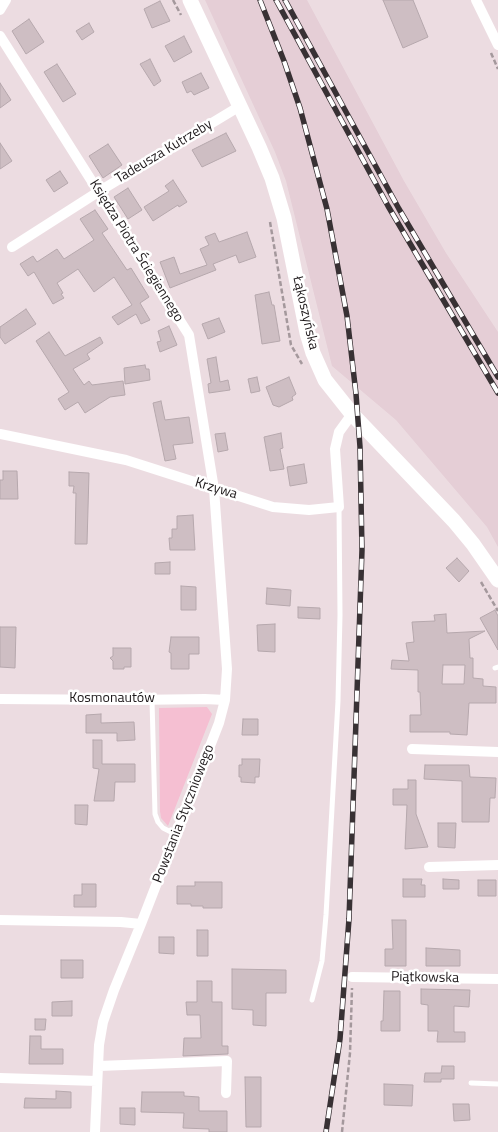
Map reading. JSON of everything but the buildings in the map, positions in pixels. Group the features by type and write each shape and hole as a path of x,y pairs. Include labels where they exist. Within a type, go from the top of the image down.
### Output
{"street":[{"path":"0,10 6,0"},
{"name":"Łąkoszyńska","path":"190,0 272,178 284,218 313,353 329,388 454,521 498,580"},
{"path":"476,0 498,45"},
{"name":"Księdza Piotra Ściegiennego","path":"0,36 189,335 214,489"},
{"name":"Tadeusza Kutrzeby","path":"12,247 98,192 240,106"},
{"path":"338,507 335,449 339,432 352,414"},
{"name":"Krzywa","path":"0,434 126,460 273,507 309,510 338,507"},
{"name":"Powstania Styczniowego","path":"95,1132 99,1044 103,1022 219,723 225,700 227,669 214,489"},
{"name":"Kosmonautów","path":"0,699 152,700 205,698 225,700"},
{"path":"412,749 498,752"},
{"path":"429,867 498,865"},
{"path":"0,920 141,924"},
{"name":"Piątkowska","path":"352,977 498,979"},
{"path":"98,1066 227,1061 226,1093"},
{"path":"0,1078 97,1081"}],"lane":[{"path":"312,1000 322,962 326,916 338,701 340,615 338,507"},
{"path":"152,700 155,814 163,828 175,834"},
{"path":"471,1083 498,1084"}],"path":[{"path":"342,1132 350,1053 352,977"}],"shaded area":[{"path":"205,0 307,0 404,181 446,253 498,332 498,547 487,527 396,420 332,366 286,181 275,152"},
{"path":"207,707 212,714 168,826 161,818 160,811 159,708"}],"railway":[{"path":"260,0 300,108 327,209 347,316 360,447 362,550 349,919 340,1039 326,1132"},
{"path":"276,0 388,206 498,393"},
{"path":"285,0 399,209 498,377"}]}
